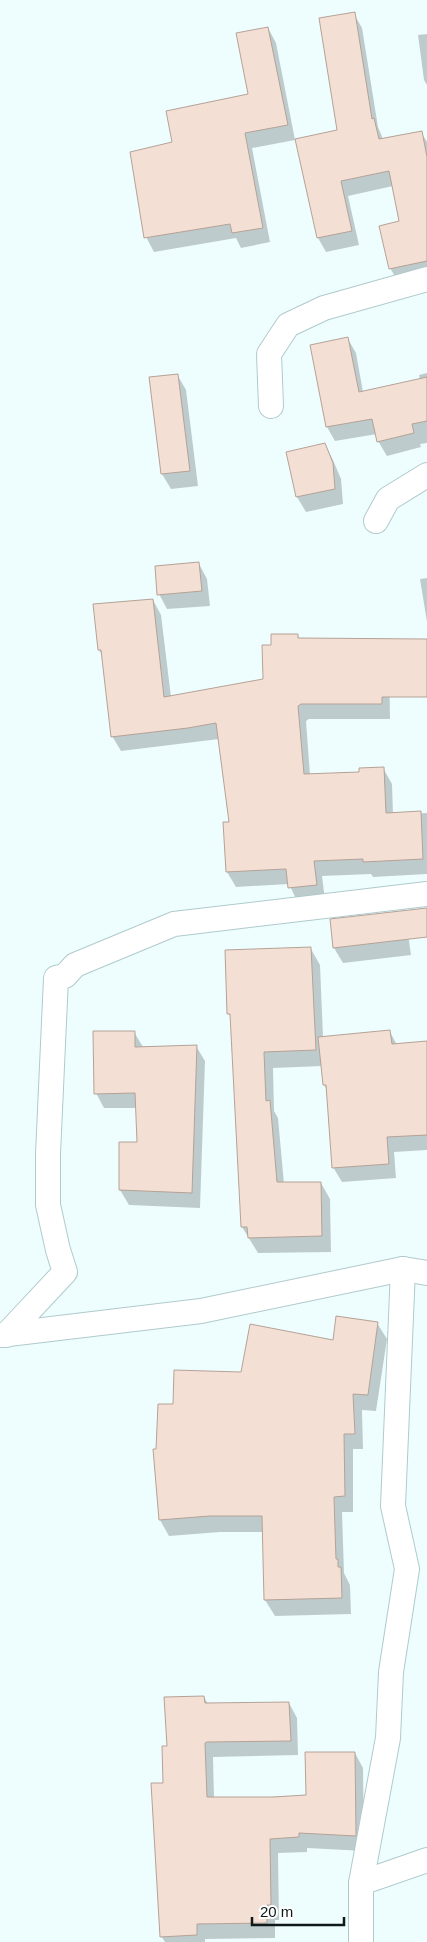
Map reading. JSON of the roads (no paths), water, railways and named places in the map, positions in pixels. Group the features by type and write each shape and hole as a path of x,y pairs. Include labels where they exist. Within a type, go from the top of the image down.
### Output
{"street":[{"path":"271,406 269,354 288,325 324,308 427,279"},
{"path":"376,521 388,499 427,475"},
{"path":"3,1335 65,1272 48,1205 48,1154 56,978 65,976 75,965 174,924 427,894"},
{"path":"3,1335 200,1311 402,1269 427,1273"},
{"path":"361,1942 361,1883 388,1738 391,1672 407,1569 394,1506 402,1269"},
{"path":"361,1883 427,1860"}]}
